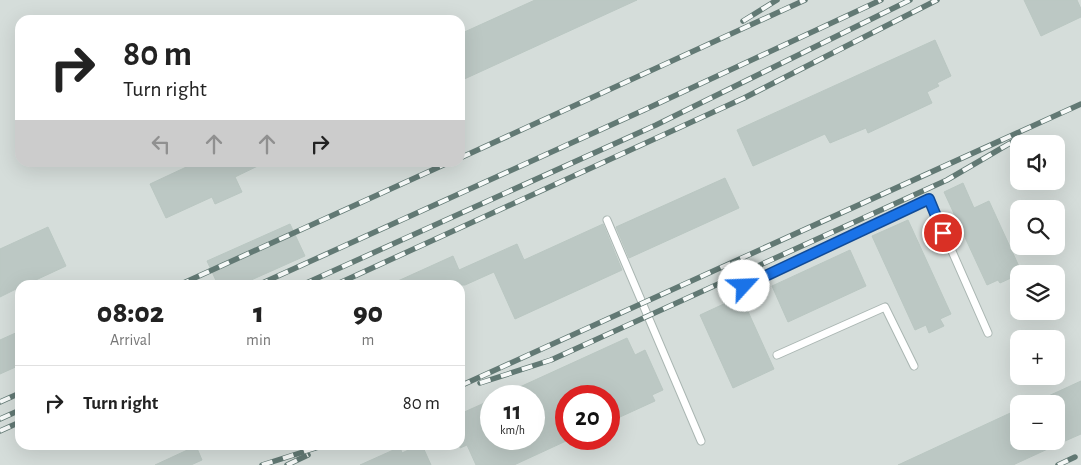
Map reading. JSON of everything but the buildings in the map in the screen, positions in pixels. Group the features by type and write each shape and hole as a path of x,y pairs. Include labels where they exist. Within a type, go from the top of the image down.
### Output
{"lane":[{"path":"744,286 929,199 988,333"},
{"path":"607,220 701,441"},
{"path":"777,355 885,307 914,366"}],"shaded area":[{"path":"0,0 1081,0 1081,465 0,465"}],"railway":[{"path":"743,21 777,0"},
{"path":"465,156 805,0"},
{"path":"269,280 881,0"},
{"path":"313,280 656,125 910,0"},
{"path":"346,280 744,98 937,0"},
{"path":"465,384 1081,104"},
{"path":"480,383 551,360 947,180 1010,143"},
{"path":"190,280 439,167"},
{"path":"0,402 15,395"},
{"path":"0,419 15,412"},
{"path":"0,431 15,424"},
{"path":"262,465 309,450"},
{"path":"287,465 308,455"},
{"path":"1058,465 1075,457"}],"route":[{"path":"744,286 929,199 943,233"}]}
